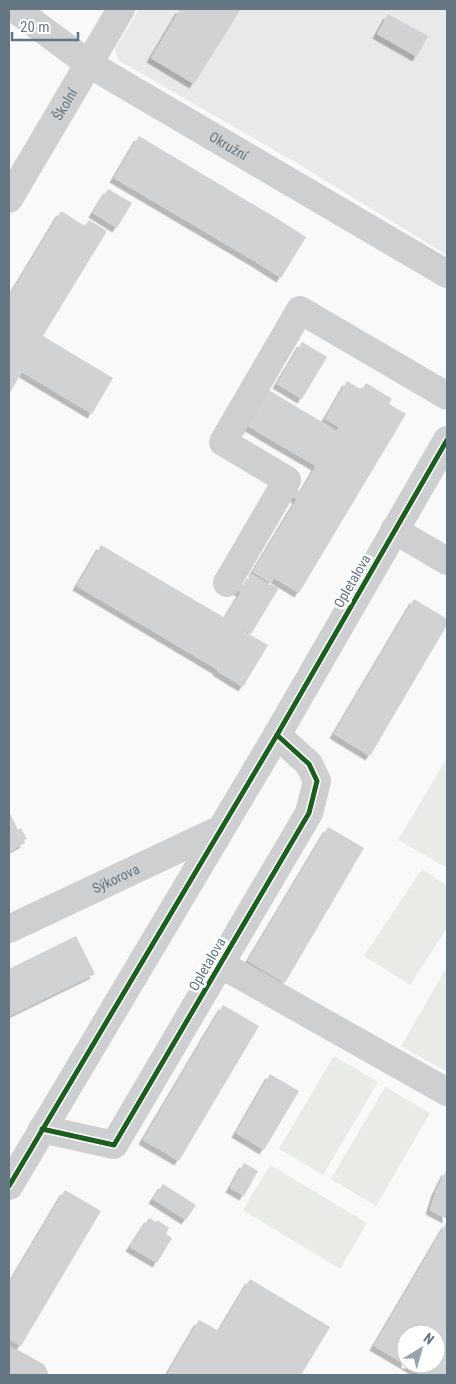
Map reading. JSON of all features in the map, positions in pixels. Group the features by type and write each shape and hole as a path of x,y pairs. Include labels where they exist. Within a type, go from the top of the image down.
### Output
{"street":[{"name":"Okružní","path":"15,9 89,64 447,274"},
{"name":"Školní","path":"9,199 122,9"},
{"path":"227,583 286,480 223,442 300,310 447,396"},
{"name":"Opletalova","path":"9,1186 277,735 447,440"},
{"path":"394,530 447,561"},
{"name":"Opletalova","path":"42,1130 114,1145 309,813 317,782 309,764 277,735"},
{"name":"Sýkorova","path":"9,929 221,829"},
{"path":"220,964 447,1092"},
{"path":"9,1361 34,1375"}],"shaded area":[{"path":"139,9 447,9 447,255 300,165 118,60 115,49"},
{"path":"447,758 447,868 398,840"},
{"path":"422,869 447,886 447,928 410,985 364,956"},
{"path":"447,967 447,1072 401,1046"},
{"path":"334,1056 378,1082 323,1175 279,1149"},
{"path":"385,1087 430,1113 376,1206 331,1179"},
{"path":"270,1165 367,1223 340,1269 243,1210"}],"building":[{"path":"180,9 241,9 194,84 151,58"},
{"path":"388,14 428,36 417,57 377,34"},
{"path":"139,136 306,237 281,278 114,178"},
{"path":"108,189 132,203 117,228 93,213"},
{"path":"61,211 85,226 89,220 107,231 43,336 113,378 92,414 22,372 9,394 9,297"},
{"path":"302,342 327,357 302,399 277,384"},
{"path":"347,381 362,390 366,383 392,399 389,404 406,414 299,593 274,578 271,583 253,572 297,499 293,496 297,489 301,492 316,466 246,425 267,389 337,431 339,427 325,419"},
{"path":"101,545 225,618 241,592 237,590 240,584 244,586 252,574 279,588 251,634 242,630 268,645 243,687 218,670 77,586"},
{"path":"414,599 447,619 447,625 370,756 334,734"},
{"path":"9,811 18,830 21,828 27,839 24,840 25,843 9,852"},
{"path":"328,827 364,848 285,983 248,961"},
{"path":"76,936 95,974 9,1016 9,969"},
{"path":"223,1005 259,1026 179,1161 143,1140"},
{"path":"270,1074 299,1091 264,1150 236,1133"},
{"path":"244,1163 258,1171 244,1196 230,1188"},
{"path":"447,1169 447,1219 430,1210 436,1191"},
{"path":"163,1184 196,1205 186,1220 153,1199"},
{"path":"65,1190 101,1211 21,1346 9,1339 9,1284"},
{"path":"149,1218 156,1222 157,1220 169,1228 166,1234 172,1238 157,1263 130,1247"},
{"path":"447,1222 447,1375 421,1374 446,1374 446,1324 396,1324 396,1359 374,1346"},
{"path":"250,1279 330,1327 301,1375 172,1375 168,1373 199,1320 219,1331"}],"cycle path":[{"path":"9,1186 277,735 447,440"},
{"path":"42,1129 114,1145 309,813 317,781 309,764 277,735"}]}
